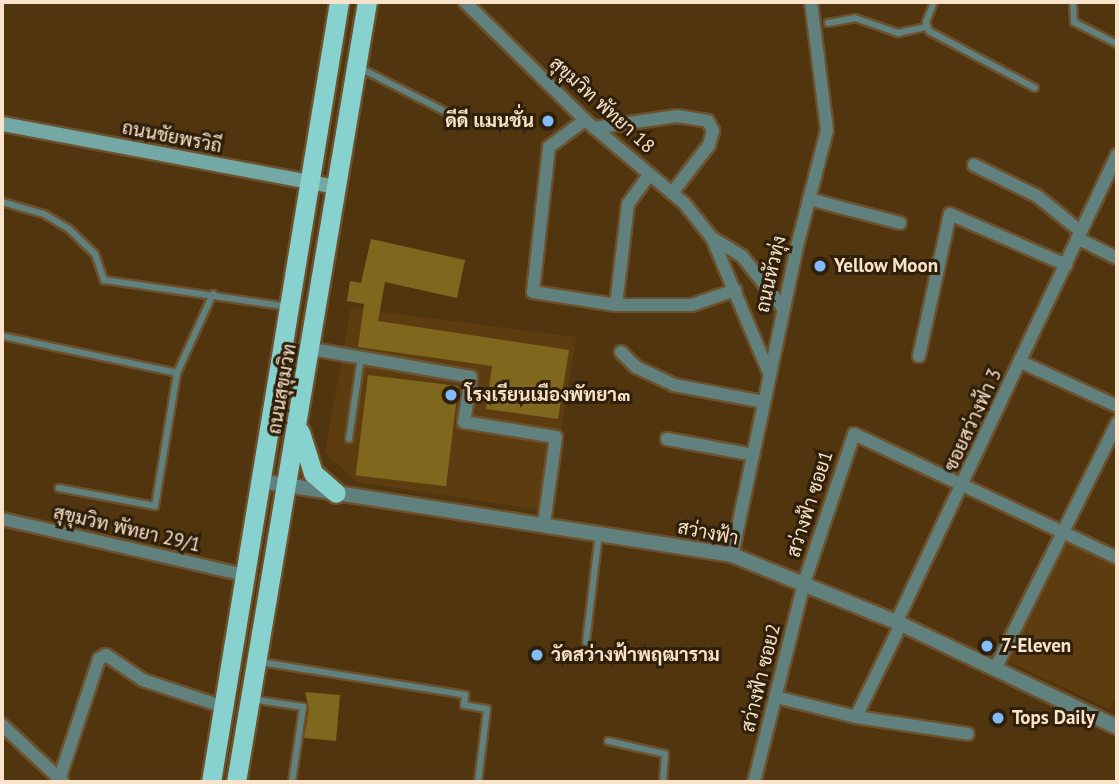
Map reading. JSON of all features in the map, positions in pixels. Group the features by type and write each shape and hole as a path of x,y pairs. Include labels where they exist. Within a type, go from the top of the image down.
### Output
{"highway":[{"name":"ถนนสุขุมวิท","path":"211,782 312,183 339,2"},
{"name":"ถนนสุขุมวิท","path":"236,782 312,349 335,187 367,2"},
{"path":"298,428 313,473 336,493"}],"main road":[{"name":"ถนนชัยพรวิถี","path":"2,124 335,187"}],"street":[{"name":"สุขุมวิท พัทยา 18","path":"465,2 590,124 672,193 712,238 742,256 783,308"},
{"name":"ถนนหัวทุ่ง","path":"732,555 783,308 827,130 811,2"},
{"path":"672,193 709,145 713,131 708,121 677,117 590,124 549,147 533,292 616,305 692,305 735,290"},
{"name":"ซอยสว่างฟ้า 3","path":"856,717 1117,155"},
{"path":"974,164 1030,192 1078,234 1117,258"},
{"path":"616,305 628,204 650,174"},
{"path":"809,199 900,223"},
{"path":"919,356 950,214 1066,265"},
{"name":"สุขุมวิท พัทยา 18","path":"712,238 770,375"},
{"path":"312,349 471,377 464,422 556,437 544,524"},
{"path":"621,352 636,367 674,385 764,402"},
{"path":"1021,362 1117,406"},
{"path":"995,669 1117,423"},
{"name":"สว่างฟ้า ซอย1","path":"804,583 854,434 965,483"},
{"path":"667,439 754,455"},
{"name":"สว่างฟ้า","path":"260,481 732,555 898,623 1117,726"},
{"path":"965,483 1117,558"},
{"name":"สุขุมวิท พัทยา 29/1","path":"2,519 244,575"},
{"name":"สว่างฟ้า ซอย2","path":"754,782 804,583"},
{"path":"2,725 61,781 99,659 106,655 143,680 225,707"},
{"path":"776,697 856,717 968,734"}],"lane":[{"path":"927,27 934,2"},
{"path":"1073,2 1074,22 1117,44"},
{"path":"828,23 855,19 898,33 927,27 1035,88"},
{"path":"356,66 450,114"},
{"path":"2,202 44,214 69,229 95,254 104,279 290,307"},
{"path":"59,488 155,506 177,373 213,295"},
{"path":"2,336 177,373"},
{"path":"349,439 361,357"},
{"path":"586,642 599,533"},
{"path":"257,662 465,695 464,705 487,709 478,782"},
{"path":"249,699 303,707 292,782"},
{"path":"608,741 665,754 663,782"}],"shaded area":[{"name":"โรงเรียนเมืองพัทยา๓","path":"351,308 576,337 548,511 357,482 325,453"},
{"path":"1067,537 1117,563 1117,695 1110,709 1005,660"}],"building":[{"path":"371,239 465,260 457,298 385,282 378,321 569,350 558,419 486,409 492,366 358,347 364,304 347,301 350,281 361,283"},
{"path":"368,375 458,386 446,486 356,475"},
{"path":"305,692 340,695 336,741 304,738 309,708"}],"place":[{"name":"ดีดี แมนชั่น","path":"548,121"},
{"name":"Yellow Moon","path":"820,266"},
{"name":"โรงเรียนเมืองพัทยา๓","path":"451,395"},
{"name":"7-Eleven","path":"987,646"},
{"name":"วัดสว่างฟ้าพฤฒาราม","path":"537,655"},
{"name":"Tops Daily","path":"998,718"}]}
